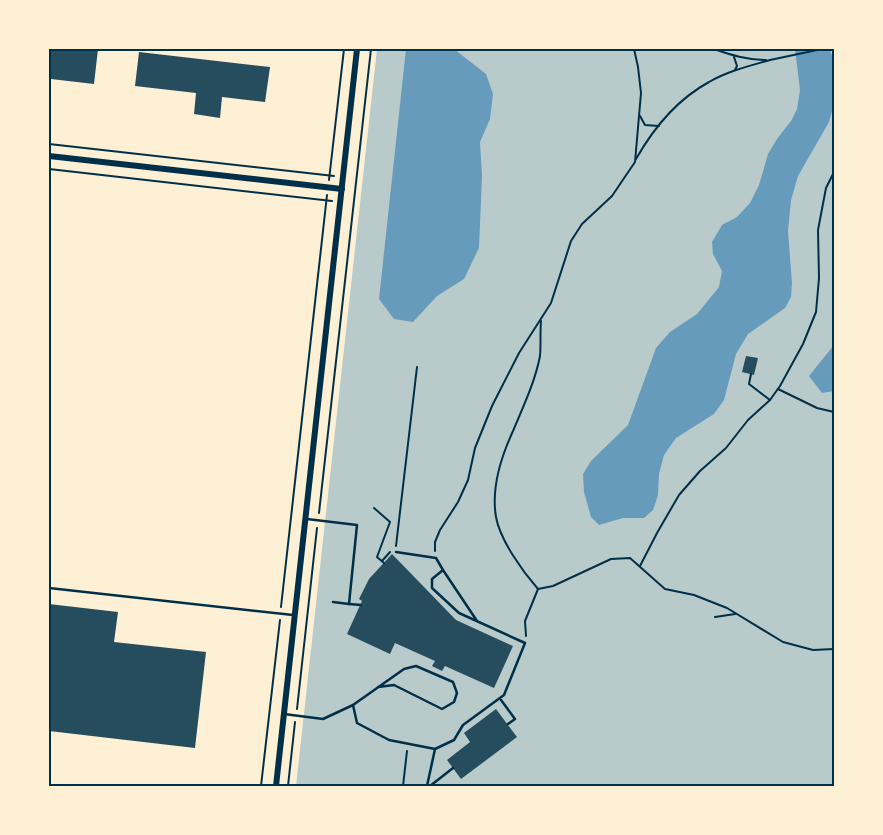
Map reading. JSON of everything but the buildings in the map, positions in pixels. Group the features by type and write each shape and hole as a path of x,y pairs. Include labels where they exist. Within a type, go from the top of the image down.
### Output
{"street":[{"path":"276,786 357,49"},
{"path":"49,156 342,189"}],"lane":[{"path":"305,519 357,525 349,604"},
{"path":"396,552 436,558 477,621"},
{"path":"353,705 357,723 389,740 435,750 454,740 463,725 504,695 525,643 458,613 432,588 432,579 444,570"},
{"path":"49,588 295,615"},
{"path":"333,602 361,605"},
{"path":"284,714 323,719 353,705 378,687 404,670 416,666 454,682 458,693 454,702 442,710 394,685 378,687"},
{"path":"500,699 515,719 508,724"},
{"path":"428,786 435,750"},
{"path":"428,786 453,768"}],"path":[{"path":"261,786 344,49"},
{"path":"288,786 371,49"},
{"path":"634,49 640,84 635,162"},
{"path":"714,49 753,60 770,60"},
{"path":"436,558 435,542 440,530 458,502 468,480 475,448 492,406 519,353 551,303 571,241 582,224 612,196 643,148 674,108 708,82 735,70 770,60 822,49"},
{"path":"734,56 738,66 735,70"},
{"path":"639,115 645,125 659,126"},
{"path":"49,144 357,179"},
{"path":"49,169 354,203"},
{"path":"640,566 679,495 700,471 726,448 748,420 770,400 803,344 816,312 819,278 818,230 826,188 834,172"},
{"path":"538,589 522,568 504,537 496,517 495,486 503,458 535,376 540,354 541,321"},
{"path":"374,508 390,522 377,557 383,562 390,551 396,552 417,367"},
{"path":"751,374 749,384 770,400"},
{"path":"778,389 817,408 834,412"},
{"path":"538,589 562,582 611,559 630,558 665,588 694,595 727,608 783,642 813,650 834,649"},
{"path":"525,643 525,621 538,589"},
{"path":"715,617 737,614"},
{"path":"403,786 408,744"}],"shaded area":[{"path":"377,49 834,49 834,786 296,786"}],"water":[{"path":"406,49 454,49 486,74 493,94 490,119 480,142 482,176 479,248 464,279 437,296 413,322 394,319 379,299"},
{"path":"795,49 830,49 834,62 834,104 829,122 798,176 791,200 788,231 792,283 791,297 785,308 748,334 736,354 724,400 714,414 676,438 664,455 659,474 658,495 653,510 644,518 623,518 599,525 591,517 584,492 583,474 591,461 628,425 656,348 670,332 697,314 719,287 722,271 713,254 712,242 722,225 737,217 750,203 759,185 768,154 797,109 800,90"},
{"path":"834,345 834,391 822,393 809,376"}]}
